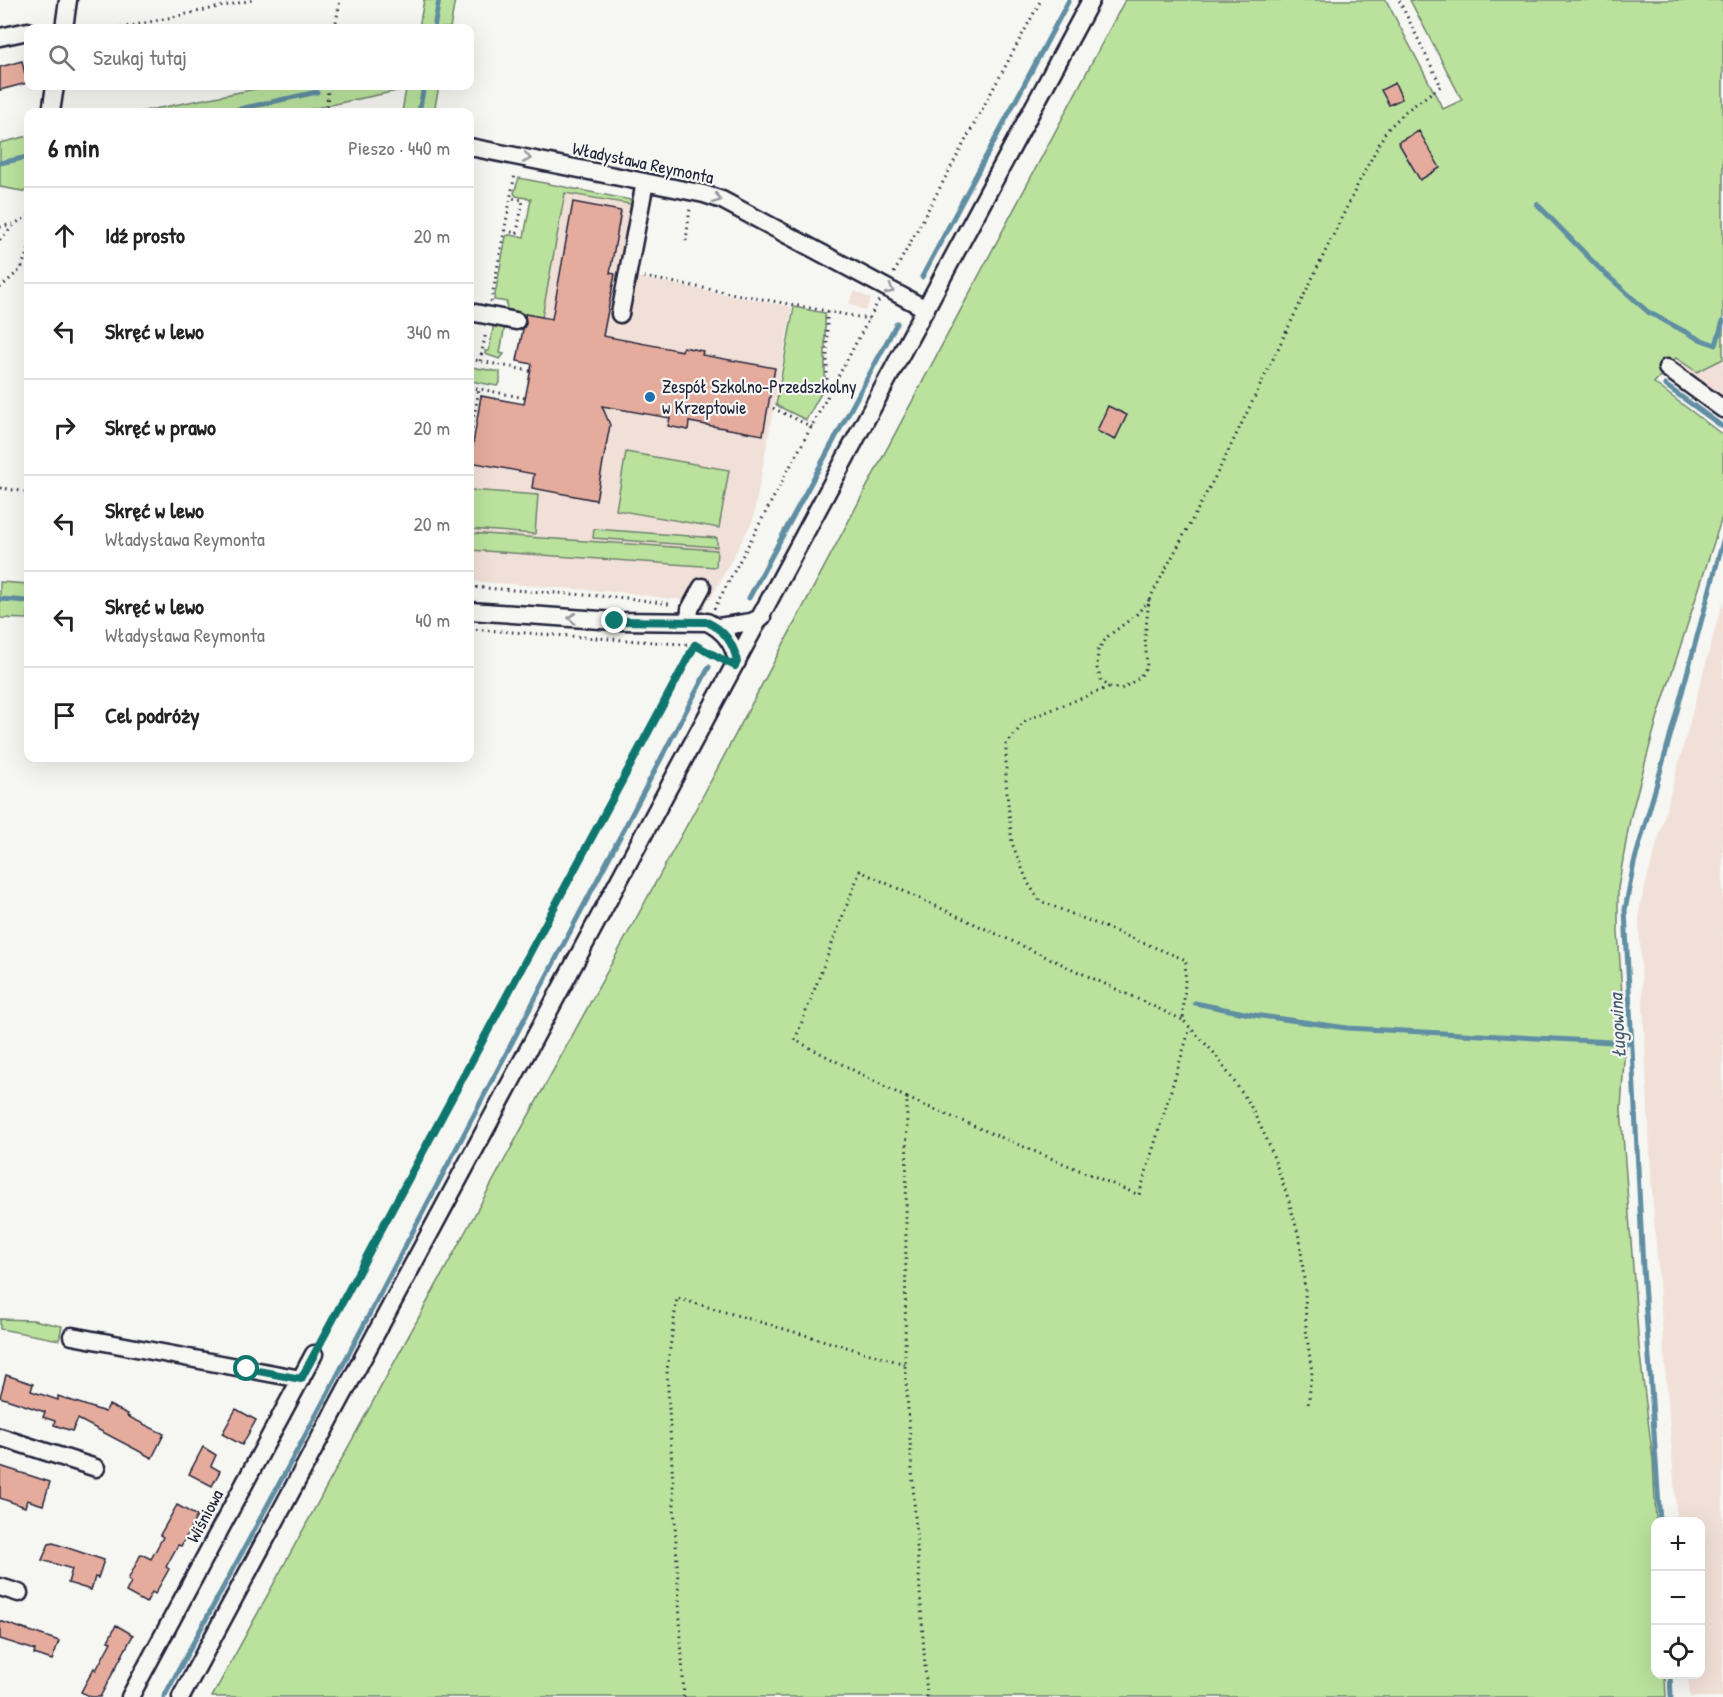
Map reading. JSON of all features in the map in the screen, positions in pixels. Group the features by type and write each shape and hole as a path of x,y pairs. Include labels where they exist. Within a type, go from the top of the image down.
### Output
{"street":[{"path":"65,24 68,0"},
{"path":"181,1697 1091,0"},
{"path":"0,37 24,32"},
{"path":"52,108 54,90"},
{"name":"Władysława Reymonta","path":"474,148 704,194 722,200 926,309"},
{"path":"620,314 645,182"},
{"path":"474,313 516,321"},
{"path":"1667,368 1723,408"},
{"path":"695,628 690,609 702,587"},
{"path":"474,611 695,628 715,620 751,621 762,617"},
{"path":"715,620 734,647 736,664"},
{"path":"72,1336 301,1379"},
{"name":"Wiśniowa","path":"130,1697 314,1354"},
{"path":"0,1437 96,1468"},
{"path":"0,1587 19,1593"}],"path":[{"path":"140,24 252,0"},
{"path":"336,24 340,0"},
{"path":"715,620 716,606 1041,0"},
{"path":"1109,687 1101,680 1097,668 1098,650 1107,637 1136,615 1149,600 1222,464 1386,131 1406,111 1441,86 1399,0"},
{"path":"327,108 328,90"},
{"path":"480,362 515,174"},
{"path":"505,231 517,233 523,200 511,198"},
{"path":"686,241 690,208"},
{"path":"0,227 24,218"},
{"path":"0,240 16,223"},
{"path":"0,288 21,269 24,261"},
{"path":"637,275 869,320"},
{"path":"827,312 827,398"},
{"path":"474,360 530,371"},
{"path":"474,388 525,398"},
{"path":"474,417 479,389"},
{"path":"773,408 812,427"},
{"path":"0,488 24,491"},
{"path":"474,587 716,606"},
{"path":"1149,600 1144,637 1147,667 1139,678 1121,689 1109,687 1026,720 1006,745 1006,783 1012,843 1028,884 1040,901 1186,960 1183,1020"},
{"path":"314,1354 695,645 695,628"},
{"path":"474,629 695,645 736,664"},
{"path":"1190,1028 1139,1195 907,1098 795,1040 860,871 1183,1020 1215,1054 1249,1103 1269,1144 1289,1201 1300,1241 1305,1289 1306,1330 1312,1372 1308,1406"},
{"path":"907,1098 905,1364 927,1697"},
{"path":"684,1697 667,1370 677,1298 905,1364"}],"shaded area":[{"name":"Zespół Szkolno-Przedszkolny w Krzeptowie","path":"565,193 650,208 637,277 792,307 753,520 710,600 671,599 629,593 474,581 474,436 481,396 524,404 532,364 517,361 525,314 542,317"},
{"path":"855,291 871,299 865,311 849,303"},
{"path":"1677,358 1697,372 1723,359 1723,418 1663,373"},
{"path":"1723,600 1723,1697 1690,1697 1688,1679 1705,1679 1705,1517 1677,1517 1652,1192 1640,906"}],"green space":[{"path":"424,0 455,0 451,24 420,24"},
{"path":"1125,0 1386,0 1443,109 1462,100 1410,0 1723,0 1723,359 1697,372 1676,358 1654,383 1723,435 1723,514 1657,719 1630,819 1618,888 1618,932 1625,1042 1621,1109 1639,1347 1653,1460 1656,1517 1651,1517 1651,1679 1665,1679 1666,1697 212,1697 706,790"},
{"path":"251,90 401,90 316,108 159,108"},
{"path":"406,90 438,90 435,108 403,108"},
{"path":"24,137 24,191 0,187 0,143"},
{"path":"519,178 636,201 635,205 565,193 542,317 506,311 507,302 494,300 506,236 524,237 531,199 516,196 514,193"},
{"path":"794,307 825,313 825,386 806,420 776,405"},
{"path":"494,323 505,325 500,353 504,354 500,359 485,354 485,351 489,351"},
{"path":"474,368 500,372 500,383 497,386 474,382"},
{"path":"626,452 729,470 719,528 616,510"},
{"path":"474,490 538,495 535,534 474,529"},
{"path":"594,529 717,538 717,547 593,538"},
{"path":"474,533 717,550 716,567 474,550"},
{"path":"0,582 24,584 24,619 0,618"},
{"path":"0,1319 33,1320 62,1326 59,1340 0,1329"}],"building":[{"path":"22,61 24,84 0,90 0,67"},
{"path":"1395,83 1402,99 1389,105 1381,90"},
{"path":"1419,131 1440,168 1420,180 1398,142"},
{"path":"573,202 621,211 610,273 615,274 603,336 682,351 683,347 703,351 702,355 775,368 763,435 689,422 688,430 668,426 670,418 602,406 610,425 596,500 532,488 534,474 474,463 474,438 481,396 524,404 532,364 517,361 526,324 525,314 552,319"},
{"path":"1108,406 1127,415 1115,440 1097,431"},
{"path":"6,1375 33,1384 31,1391 58,1400 58,1396 105,1412 109,1405 164,1434 152,1458 78,1419 72,1431 54,1425 55,1421 43,1417 45,1412 0,1397"},
{"path":"236,1409 256,1420 242,1445 222,1434"},
{"path":"203,1447 216,1455 211,1466 220,1471 212,1486 189,1474"},
{"path":"0,1466 50,1482 43,1505 27,1500 25,1507 0,1498"},
{"path":"177,1505 197,1516 181,1546 178,1545 166,1567 169,1569 155,1594 152,1592 146,1603 126,1592 131,1582 128,1580 141,1554 151,1559 163,1537 160,1535"},
{"path":"53,1543 104,1560 91,1590 68,1583 72,1569 42,1560 49,1544"},
{"path":"0,1621 59,1641 52,1660 34,1654 35,1650 0,1639"},
{"path":"116,1625 133,1635 100,1697 91,1697 81,1692 111,1642 108,1641"}],"waterway":[{"path":"435,24 439,0"},
{"path":"922,277 1069,0"},
{"path":"420,108 423,90"},
{"path":"244,108 317,92"},
{"path":"0,163 24,158"},
{"path":"1537,204 1599,268 1648,312 1699,339 1716,345 1723,321"},
{"path":"749,598 897,323"},
{"path":"1665,385 1723,427"},
{"name":"Ługowina","path":"1660,1517 1643,1268 1625,910 1634,863 1723,541"},
{"path":"0,599 24,601"},
{"path":"164,1697 327,1395 709,667"},
{"path":"1195,1003 1254,1015 1347,1028 1631,1043"},
{"name":"Ługowina","path":"1670,1679 1671,1697"}],"place":[{"name":"Zespół Szkolno-Przedszkolny w Krzeptowie","path":"650,397"}],"route":[{"path":"247,1369 301,1379 695,645 735,666 737,662 734,647 718,627 707,622 615,621"}]}
